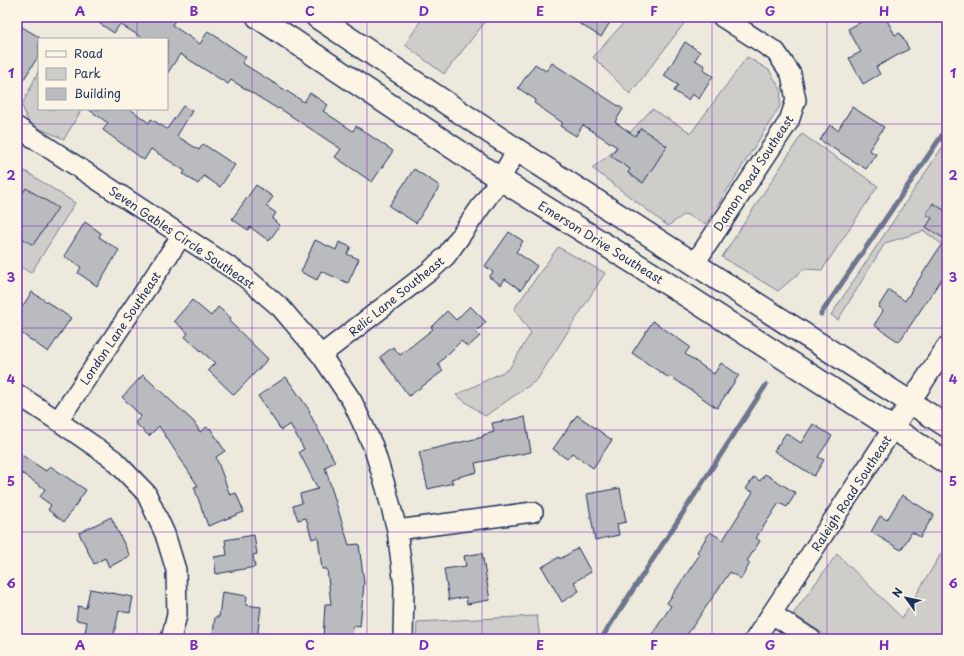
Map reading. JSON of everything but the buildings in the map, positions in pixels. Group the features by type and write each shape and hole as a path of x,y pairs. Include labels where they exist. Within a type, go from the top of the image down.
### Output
{"street":[{"name":"Emerson Drive Southeast","path":"258,17 500,178 678,290 947,463"},
{"path":"317,17 517,150 947,426"},
{"name":"Damon Road Southeast","path":"695,263 789,121 796,100 791,74 776,52 722,17"},
{"name":"Seven Gables Circle Southeast","path":"17,127 245,277 281,308 321,355 352,401 373,446 397,530 404,586 403,639"},
{"name":"Relic Lane Southeast","path":"321,355 430,271 446,256 500,178 517,150"},
{"name":"London Lane Southeast","path":"58,421 182,235"},
{"name":"Raleigh Road Southeast","path":"756,639 947,346"},
{"path":"17,394 113,459 146,494 165,534 176,570 177,615 171,639"},
{"path":"397,530 533,512"},
{"path":"772,614 811,639"}],"green space":[{"path":"423,17 489,17 444,74 405,45"},
{"path":"629,17 689,17 630,94 593,57"},
{"path":"747,57 769,70 781,90 780,106 706,224 685,214 668,226 592,168 608,156 652,109 691,133"},
{"path":"38,72 38,110 81,110 64,139 29,124 22,105"},
{"path":"802,134 878,186 822,270 804,269 778,291 722,257"},
{"path":"947,140 947,248 924,231 885,243 838,320 831,315"},
{"path":"25,171 75,203 31,273 17,265 17,187"},
{"path":"558,247 605,273 537,380 485,416 456,395 509,369 531,333 514,309"},
{"path":"947,544 947,639 831,639 793,614 837,554 902,618"},
{"path":"537,616 540,639 416,639 417,622"}],"waterway":[{"path":"821,314 947,128"},
{"path":"601,639 766,385"}]}
